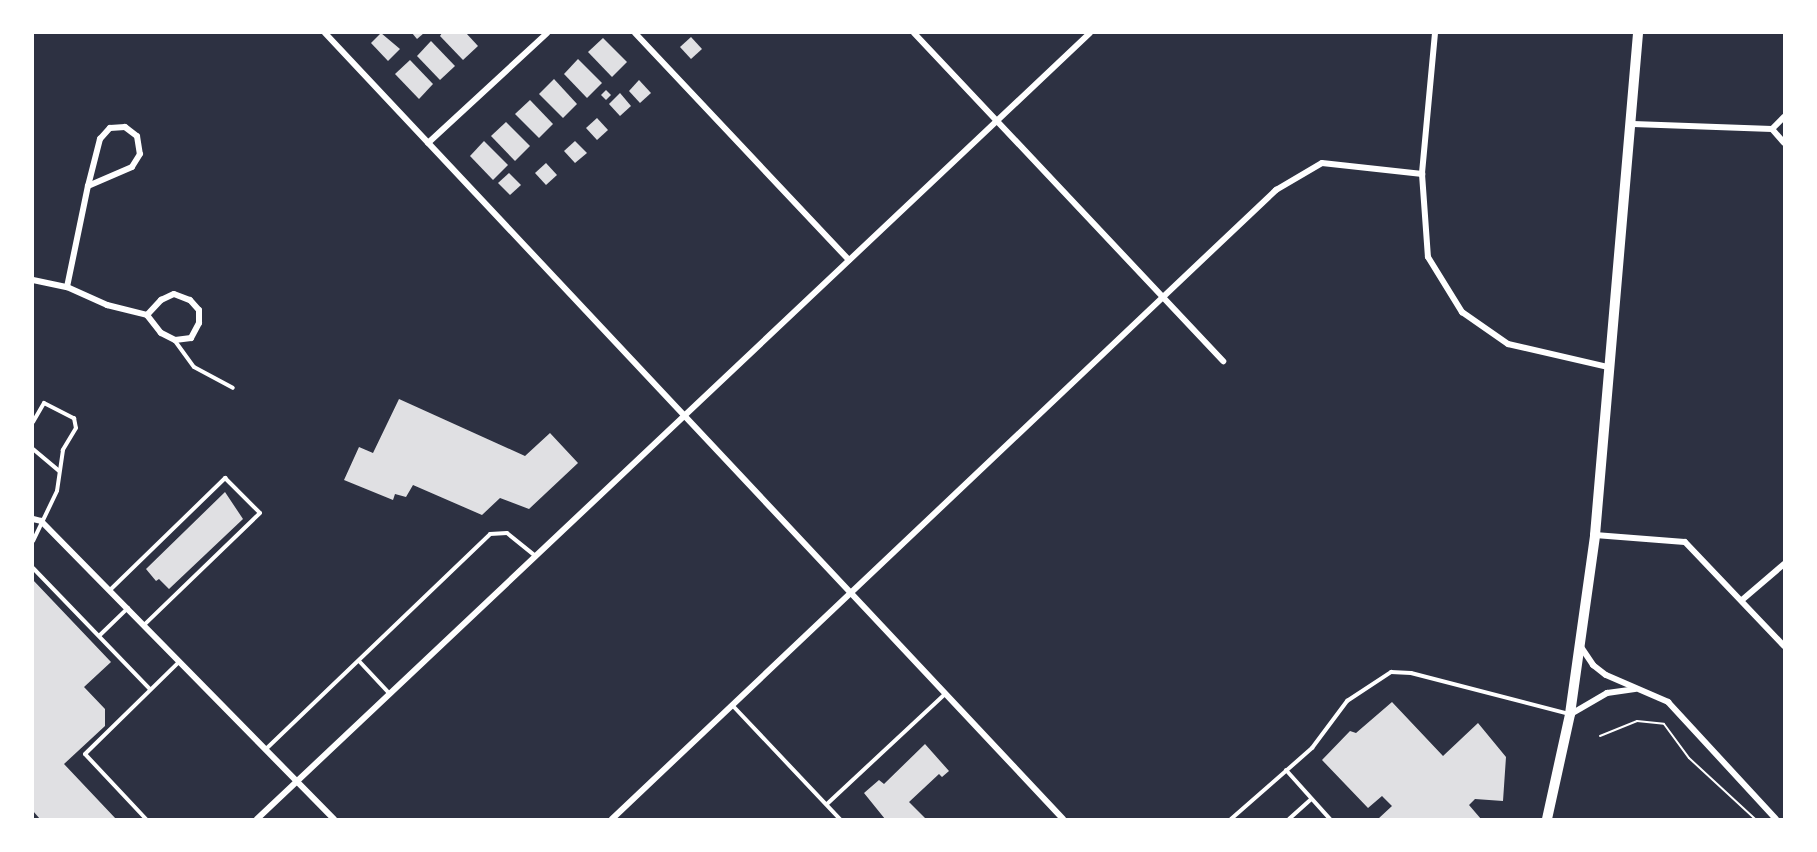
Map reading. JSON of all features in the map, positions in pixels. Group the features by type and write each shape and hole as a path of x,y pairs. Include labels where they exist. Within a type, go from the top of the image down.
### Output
{"main road":[{"path":"1547,819 1570,714 1595,535 1608,367 1633,124 1638,33"}],"street":[{"path":"325,33 1064,819"},
{"path":"428,143 547,33"},
{"path":"635,33 849,260"},
{"path":"914,33 1223,361"},
{"path":"257,819 1090,33"},
{"path":"1436,33 1422,174 1428,257 1462,312 1508,344 1608,367"},
{"path":"1633,124 1772,129 1784,117"},
{"path":"67,287 88,186 100,139 110,128 125,127 137,136 141,154 132,167 88,186"},
{"path":"1772,129 1784,143"},
{"path":"612,819 1276,190 1322,163 1422,174"},
{"path":"33,280 67,287 107,305 147,315 161,333 175,340 191,338 199,323 198,310 190,300 174,294 161,300 147,315"},
{"path":"33,519 41,521 145,624 334,819"},
{"path":"1595,535 1685,542 1784,645"},
{"path":"1742,600 1784,564"},
{"path":"1581,647 1593,665 1635,689 1668,702 1776,819"},
{"path":"1570,714 1607,693 1635,689"}],"lane":[{"path":"175,340 194,368 233,388"},
{"path":"33,422 44,403 74,418 76,428 63,450 57,491 33,541"},
{"path":"33,449 59,471"},
{"path":"110,590 225,478 260,513 145,624"},
{"path":"266,749 490,534 507,533 535,556"},
{"path":"33,568 150,689"},
{"path":"100,635 128,608"},
{"path":"146,819 85,754 181,661"},
{"path":"359,661 390,694"},
{"path":"1231,819 1312,748 1347,701 1390,672 1411,673 1570,714"},
{"path":"826,804 945,693"},
{"path":"732,705 840,819"},
{"path":"1286,770 1330,819"},
{"path":"1289,819 1311,799"}],"path":[{"path":"1600,736 1637,721 1664,724 1689,758 1755,819"}],"building":[{"path":"381,33 400,49 388,61 371,43"},
{"path":"412,33 424,33 417,39"},
{"path":"442,33 466,33 478,46 463,60 440,36"},
{"path":"691,37 702,49 691,59 680,47"},
{"path":"603,38 627,62 612,77 588,52"},
{"path":"431,41 455,66 440,80 417,56"},
{"path":"578,59 602,83 587,98 564,74"},
{"path":"410,60 433,84 419,99 395,74"},
{"path":"554,79 577,104 563,118 539,94"},
{"path":"639,80 651,93 640,103 629,91"},
{"path":"606,90 611,95 606,100 601,95"},
{"path":"620,93 631,106 620,116 609,104"},
{"path":"530,100 553,124 539,138 515,114"},
{"path":"597,118 608,130 597,140 586,128"},
{"path":"506,122 530,146 515,161 491,136"},
{"path":"484,141 508,165 493,180 470,156"},
{"path":"575,141 587,153 575,163 564,151"},
{"path":"546,163 557,175 546,185 535,173"},
{"path":"509,173 521,185 510,195 498,183"},
{"path":"399,399 525,456 550,433 578,463 529,509 500,498 482,515 413,485 406,497 395,494 393,500 344,480 359,447 373,453"},
{"path":"225,492 243,519 169,589 159,579 156,581 146,569"},
{"path":"33,580 111,662 84,687 105,709 105,726 64,764 116,819 40,819 33,811"},
{"path":"1392,702 1443,756 1478,723 1506,757 1503,801 1475,799 1469,805 1481,819 1378,819 1392,806 1382,796 1368,808 1322,760 1350,731 1356,733"},
{"path":"925,744 949,771 942,777 939,774 909,802 926,819 885,819 864,793 879,780 884,784"}]}
